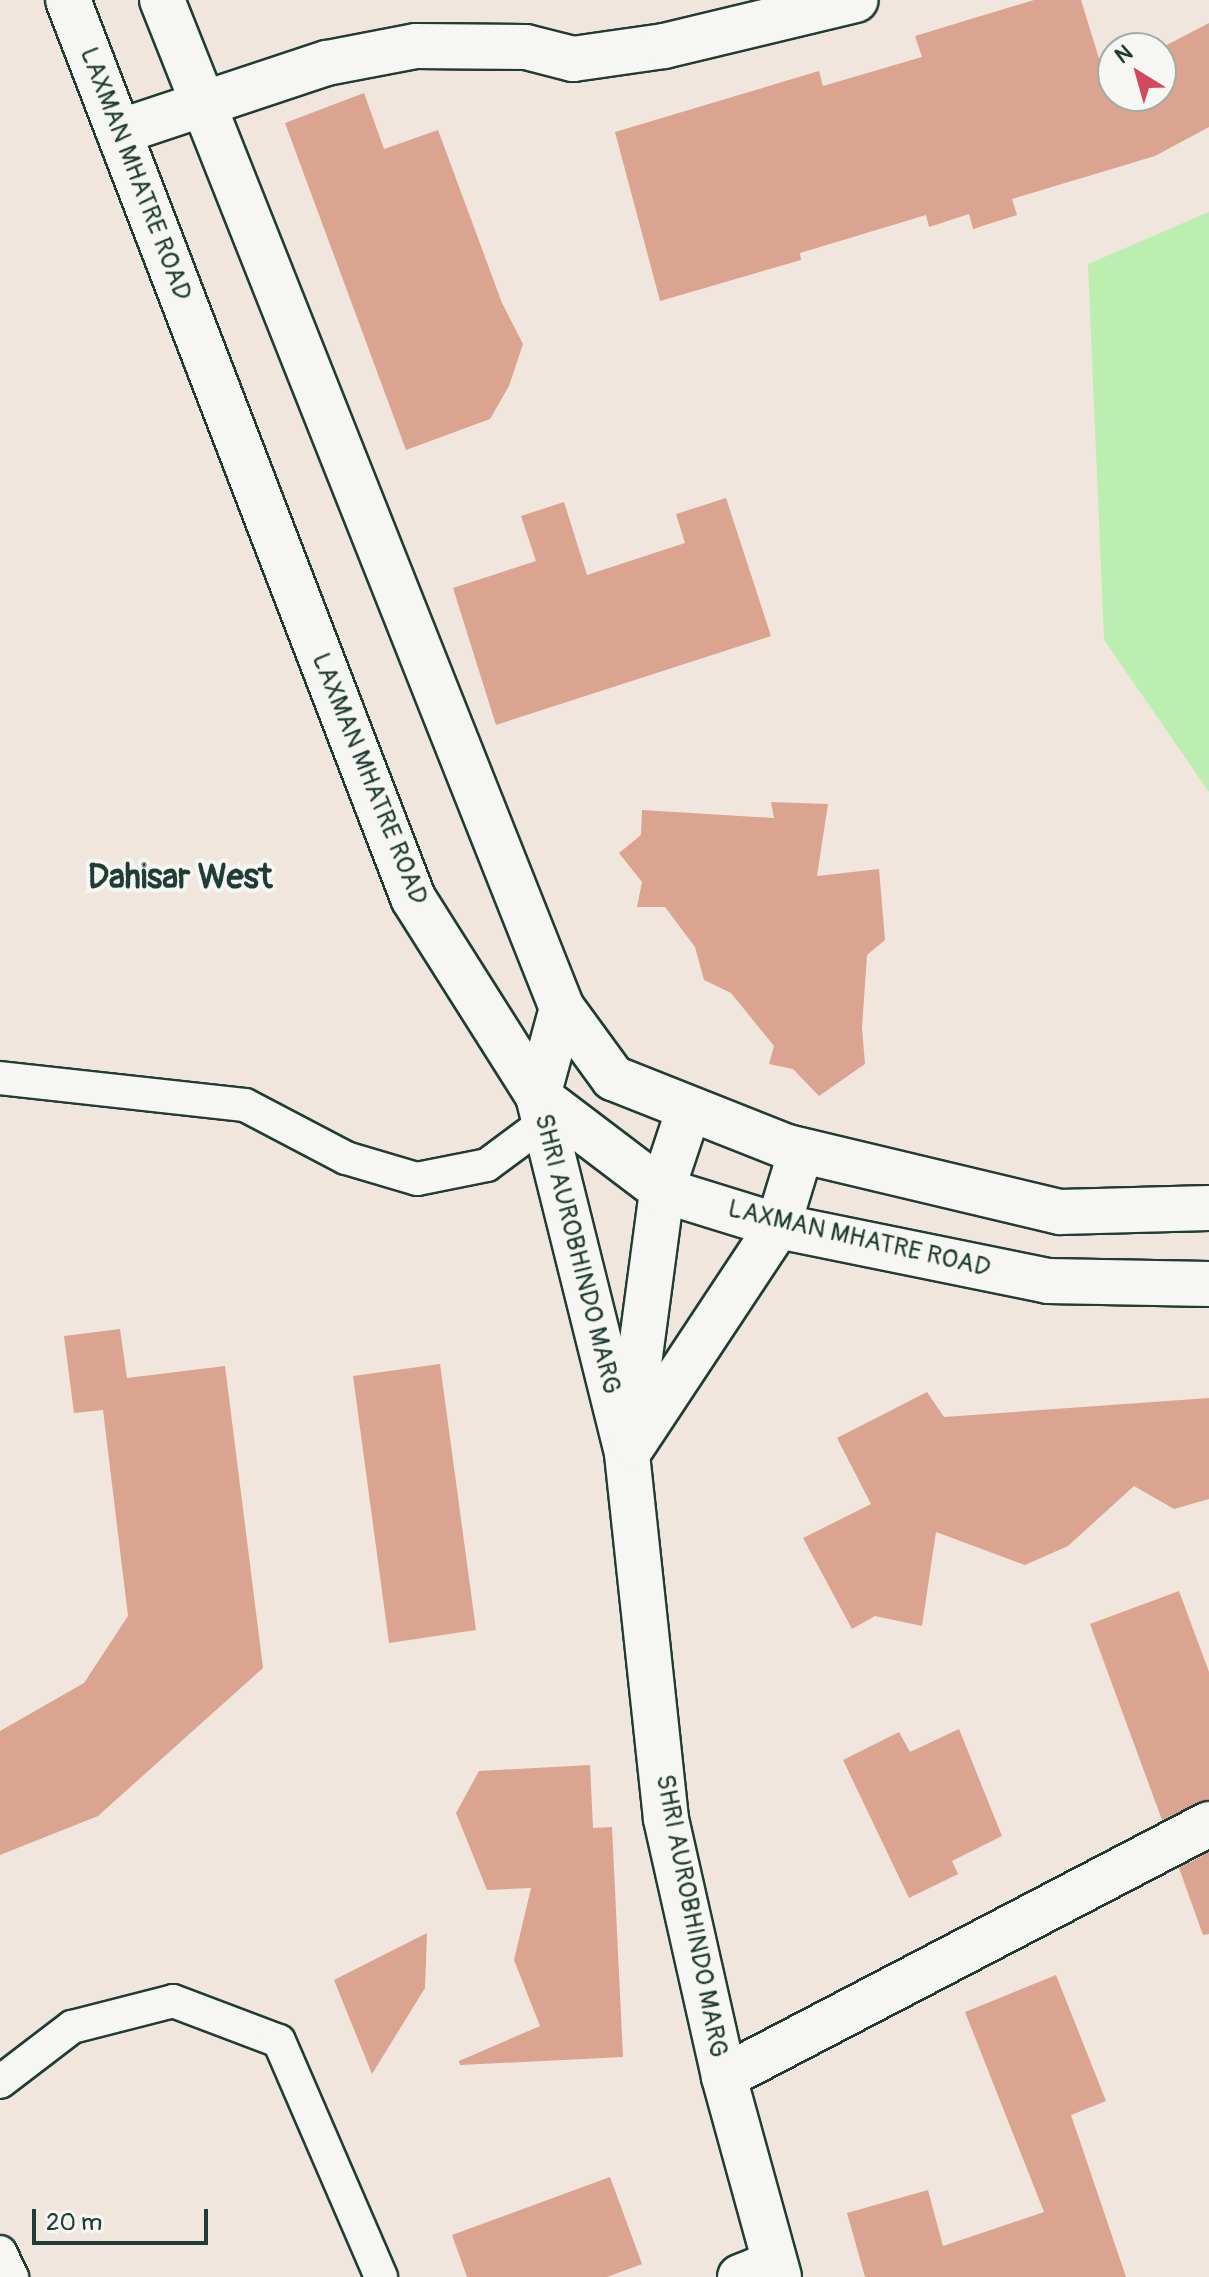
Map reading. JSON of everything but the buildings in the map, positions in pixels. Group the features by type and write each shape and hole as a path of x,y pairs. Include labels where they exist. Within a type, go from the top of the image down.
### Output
{"main road":[{"name":"LAXMAN MHATRE ROAD","path":"68,0 413,898 541,1109 662,1190 778,1226 1048,1281 1209,1284"},
{"path":"162,0 562,1008 613,1078 801,1151 1060,1212 1209,1208"},
{"path":"119,132 327,63 416,46 526,47 573,59 664,46 856,0"},
{"name":"SHRI AUROBHINDO MARG","path":"562,1008 541,1109 627,1454 666,1819 764,2272"},
{"name":"SHRI AUROBHINDO MARG","path":"627,1454 662,1190 689,1109"},
{"name":"SHRI AUROBHINDO MARG","path":"627,1454 778,1226 801,1151"},
{"path":"724,2077 1209,1824"}],"lane":[{"path":"0,1078 245,1105 346,1158 417,1179 487,1165 541,1109"},
{"path":"0,2082 72,2027 173,2001 279,2041 381,2277"},
{"path":"0,2252 12,2277"}],"green space":[{"path":"1209,212 1209,792 1104,640 1088,264"}],"district":[{"name":"Dahisar West","path":"180,878"}]}
